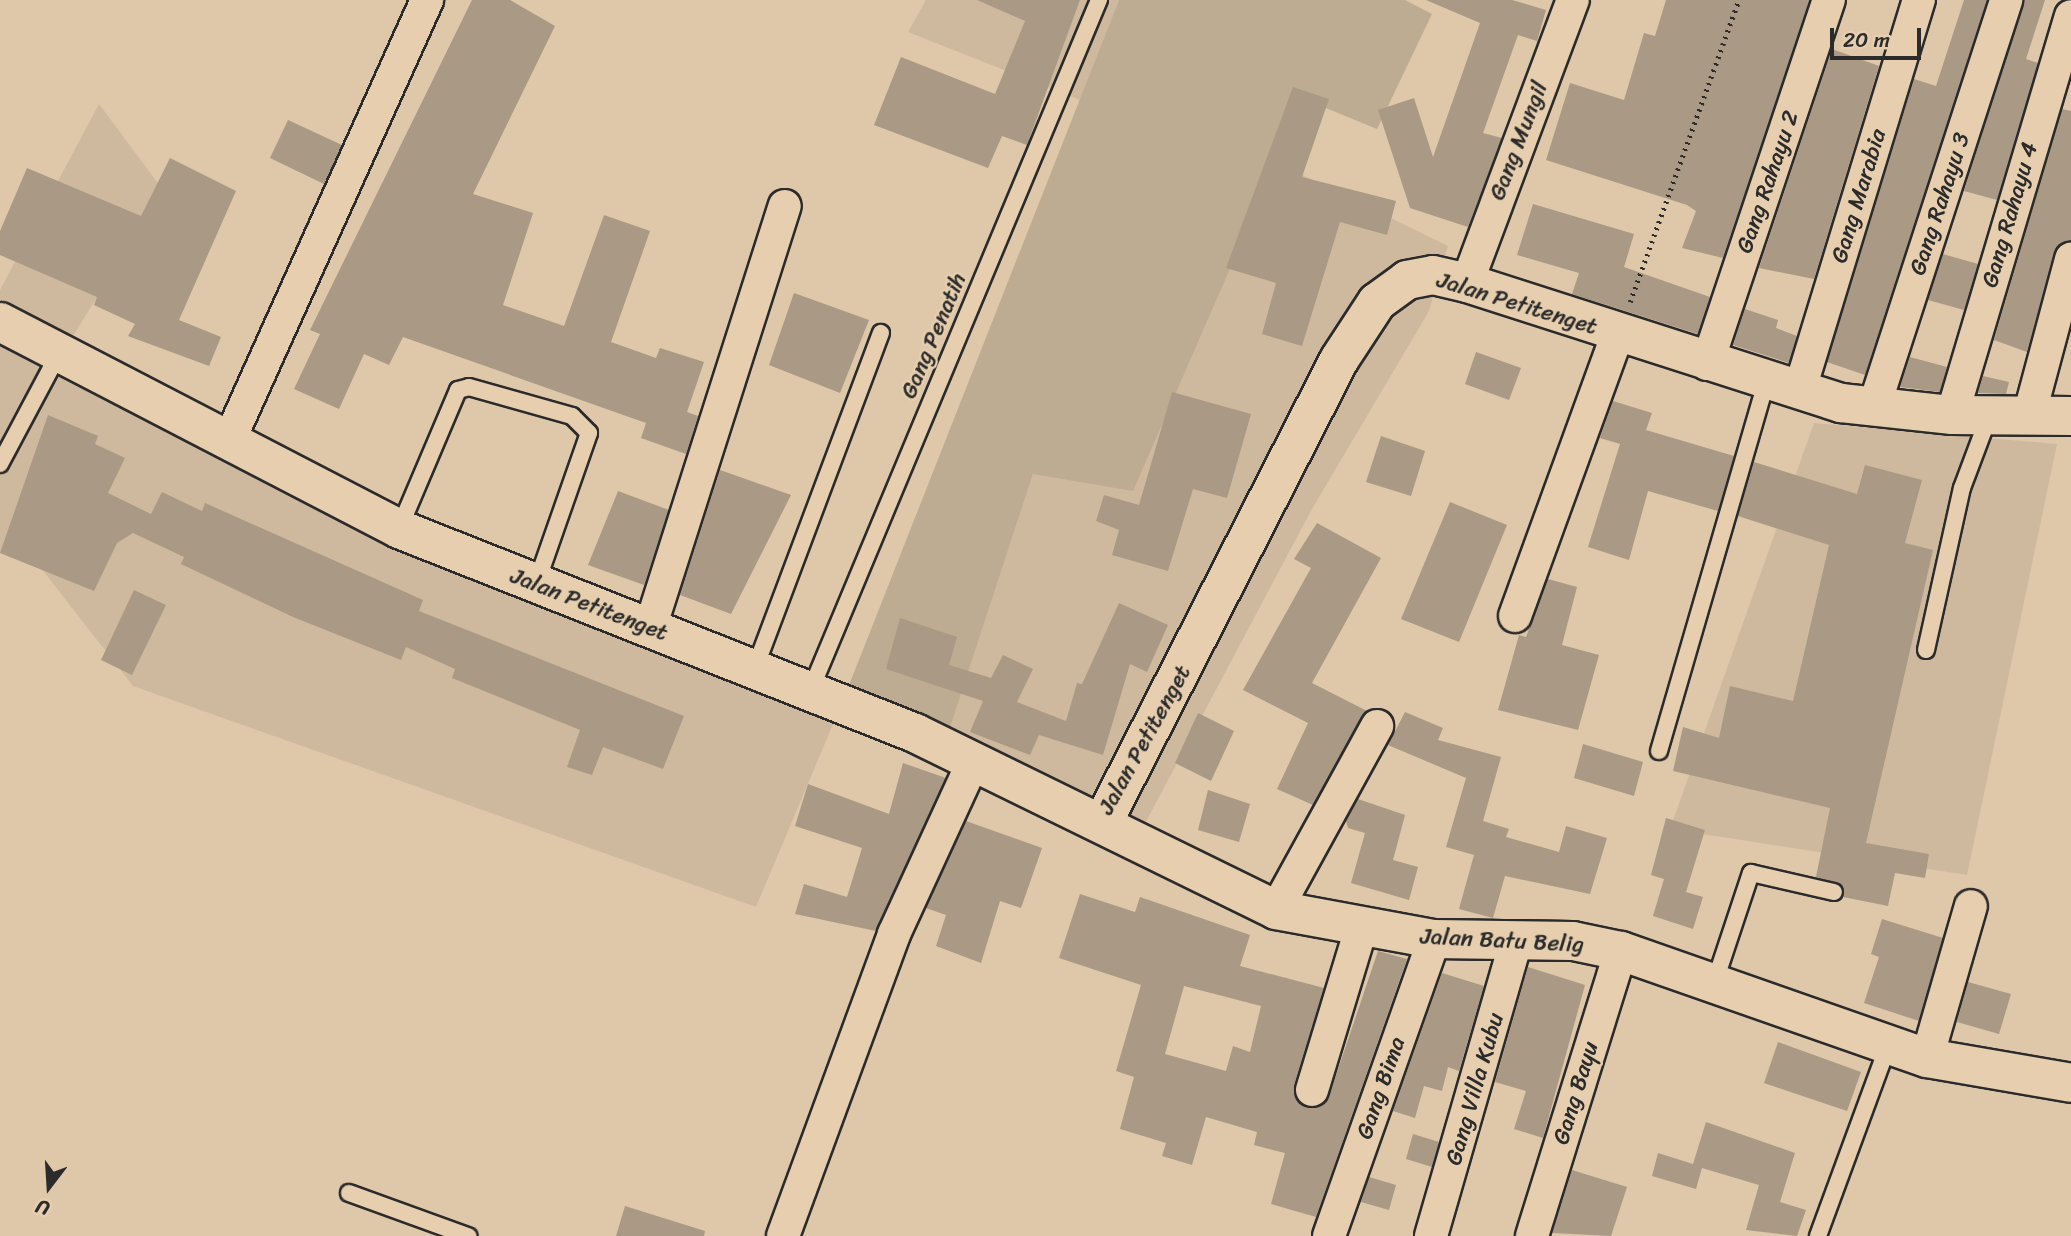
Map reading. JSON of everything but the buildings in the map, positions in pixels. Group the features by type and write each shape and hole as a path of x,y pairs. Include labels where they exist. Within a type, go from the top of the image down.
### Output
{"main road":[{"name":"Jalan Petitenget","path":"0,322 228,443 399,529 811,689 974,760 1102,824 1364,319 1407,280 1433,275 1467,283 1617,336 1782,387 1874,407 1952,415 2071,416"},
{"name":"Jalan Batu Belig","path":"1102,824 1276,910 1361,929 1434,939 1573,941 1621,951 1715,981 1927,1058 2071,1083"}],"street":[{"path":"228,443 427,0"},
{"name":"Gang Mungil","path":"1467,283 1573,0"},
{"name":"Gang Rahayu 2","path":"1707,364 1829,0"},
{"name":"Gang Marabia","path":"1782,387 1919,0"},
{"name":"Gang Rahayu 3","path":"1874,407 2006,0"},
{"name":"Gang Rahayu 4","path":"1952,415 2071,16"},
{"path":"650,628 785,206"},
{"path":"2029,416 2071,259"},
{"path":"1515,616 1617,336"},
{"path":"1276,910 1377,726"},
{"path":"783,1236 894,934 974,760"},
{"path":"1927,1058 1971,906"},
{"path":"1312,1090 1361,929"},
{"name":"Gang Bima","path":"1329,1236 1434,939"},
{"name":"Gang Villa Kubu","path":"1431,1236 1516,941"},
{"name":"Gang Bayu","path":"1532,1236 1621,951"}],"lane":[{"name":"Gang Penatih","path":"811,689 1099,0"},
{"path":"755,668 881,333"},
{"path":"0,464 58,353"},
{"path":"399,529 458,390 468,387 572,416 589,433 536,584"},
{"path":"1659,751 1782,387"},
{"path":"1926,650 1962,488 1989,416"},
{"path":"1715,981 1751,873 1834,892"},
{"path":"1818,1236 1888,1046"},
{"path":"349,1193 468,1236"}],"path":[{"path":"1617,336 1739,0"}],"shaded area":[{"path":"926,0 1119,0 1080,100 908,32"},
{"path":"1119,0 1405,0 1432,14 1377,129 1304,99 1133,491 1033,474 942,752 842,703"},
{"path":"99,104 163,190 62,354 440,563 842,703 756,907 133,686 12,531 0,553 0,290"},
{"path":"1276,162 1448,246 1429,311 1312,509 1132,848 942,752 1033,474"},
{"path":"1814,423 2057,444 1967,875 1670,829"}]}
